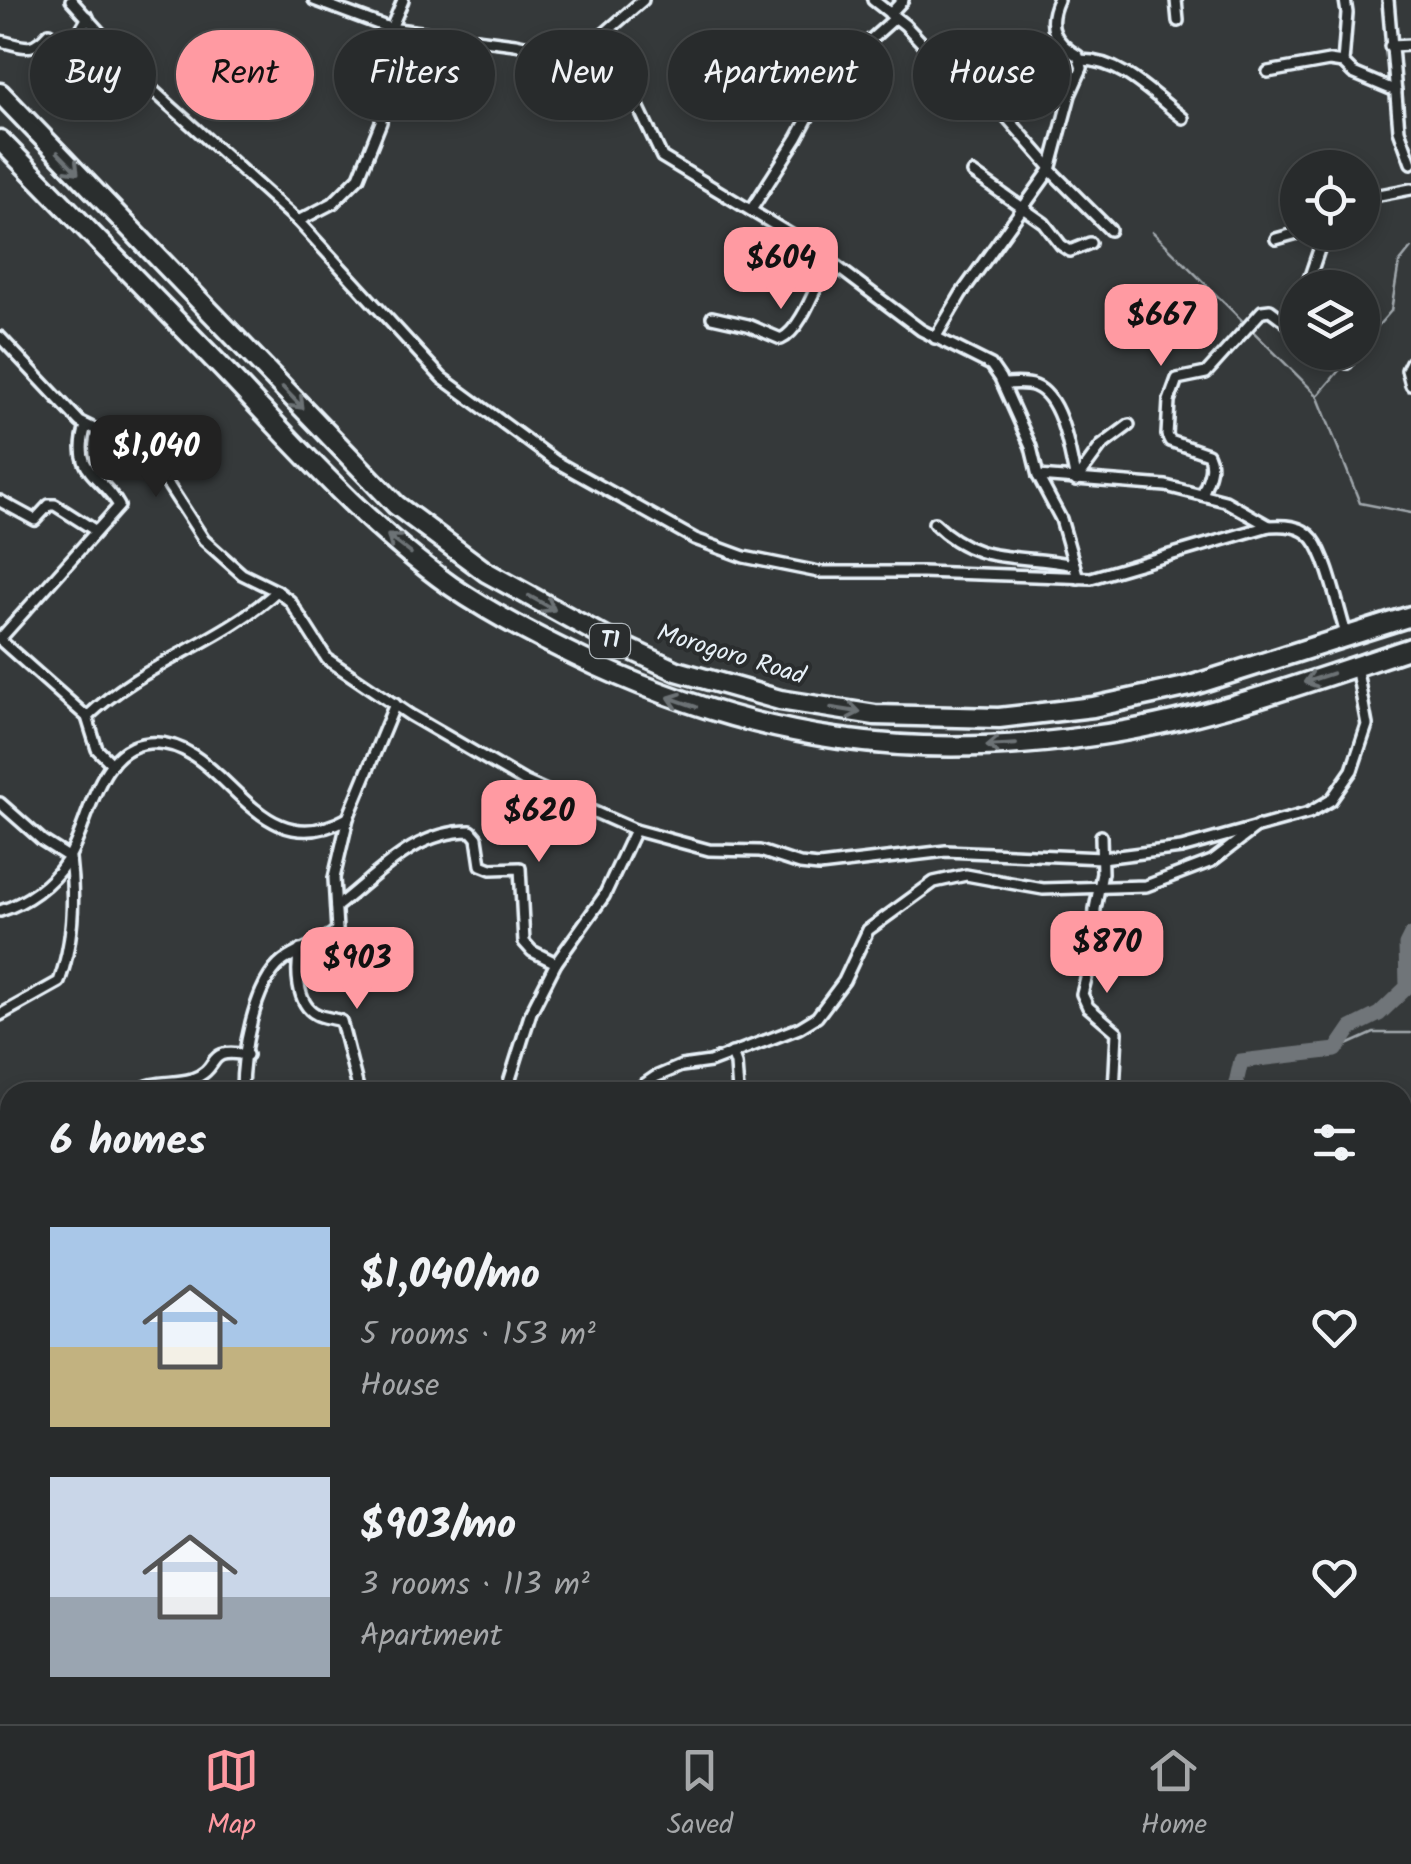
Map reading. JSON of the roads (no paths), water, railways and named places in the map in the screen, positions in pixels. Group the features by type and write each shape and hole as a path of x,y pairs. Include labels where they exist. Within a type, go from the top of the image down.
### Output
{"highway":[{"name":"Morogoro Road","path":"0,93 396,505 486,572 610,640 677,670 780,700 875,715 1000,718 1093,706 1190,686 1411,616"},
{"name":"T1","path":"0,140 317,468 386,534 452,586 540,640 654,692 793,733 890,746 998,746 1096,736 1203,712 1411,648"}],"street":[{"path":"71,0 148,85 298,221 405,340 456,389 555,461 695,539 744,558 819,572 1078,578 1100,576 1269,526 1290,525 1312,538 1347,638"},
{"path":"314,0 389,28 515,44"},
{"path":"298,221 333,203 358,177 382,122 389,28 403,0"},
{"path":"608,30 643,0"},
{"path":"873,0 954,78 1004,114 1110,230"},
{"path":"752,210 832,75 893,16 903,0"},
{"path":"935,338 1050,168 1070,95 1082,68 1081,60 1054,36 1052,15 1058,0"},
{"path":"1176,0 1178,21"},
{"path":"1343,64 1345,0"},
{"path":"1388,0 1399,130 1411,163"},
{"path":"80,30 88,17"},
{"path":"0,41 30,48"},
{"path":"1390,46 1411,45"},
{"path":"1081,60 1099,60 1116,67 1183,118"},
{"path":"1268,72 1329,60 1396,90"},
{"path":"645,120 662,157 829,261 935,338 982,359 996,372 1031,447 1038,476 1061,520 1078,578"},
{"path":"972,173 1044,223 1060,245 1070,251 1090,243"},
{"path":"1380,195 1411,189"},
{"path":"1276,239 1280,238"},
{"path":"712,318 786,337 797,326 829,261"},
{"path":"1202,494 1212,462 1208,454 1170,441 1166,427 1172,386 1178,379 1206,374 1262,311 1270,310 1280,318"},
{"path":"0,337 86,426 117,440 158,469 185,513 219,556 242,574 277,591 297,610 327,659 420,722 524,780 634,830 709,850 760,851 819,866 946,851 1102,858 1181,848 1309,813 1331,800 1352,770 1367,725 1356,666"},
{"path":"1411,362 1407,370 1411,384"},
{"path":"1003,384 1033,385 1049,397 1066,437 1076,481"},
{"path":"1076,481 1101,446 1129,425"},
{"path":"86,426 84,466 119,504 0,640 87,717 97,750 112,764"},
{"path":"1038,476 1166,486 1225,501 1269,526"},
{"path":"0,501 35,520 51,504 96,530"},
{"path":"934,523 961,545 980,553 1074,565"},
{"path":"87,717 142,674 239,623 277,591"},
{"path":"243,1082 255,1008 263,986 280,963 337,930 334,878 348,818 395,704"},
{"path":"0,910 28,900 70,858 86,812 112,764 133,747 162,744 193,757 251,806 284,827 307,831 348,818"},
{"path":"0,803 43,841 70,858"},
{"path":"648,1082 799,1028 817,1016 844,981 868,930 934,882 966,876 1032,888 1131,888 1174,878 1221,856 1260,824"},
{"path":"509,1082 530,1012 556,963 604,896 634,830"},
{"path":"336,907 401,853 471,831 477,838 481,865 491,869 520,868 524,942 532,951 556,963"},
{"path":"1101,836 1093,952 1082,994 1088,1007 1117,1032 1114,1082"},
{"path":"0,1014 52,988 60,980 72,923 70,858"},
{"path":"300,950 298,978 305,1002 316,1014 341,1021 356,1082"},
{"path":"169,1082 202,1074 222,1052 247,1055"},
{"path":"732,1053 737,1082"}],"waterway":[{"path":"1153,232 1317,395 1360,503 1411,513"},
{"path":"1380,324 1391,311 1399,263 1411,248"},
{"path":"1319,394 1340,370"},
{"path":"1236,1082 1241,1061 1336,1050 1351,1028 1379,1014 1407,987 1406,945 1411,935"},
{"path":"1336,1050 1374,1033 1411,1033"}]}
